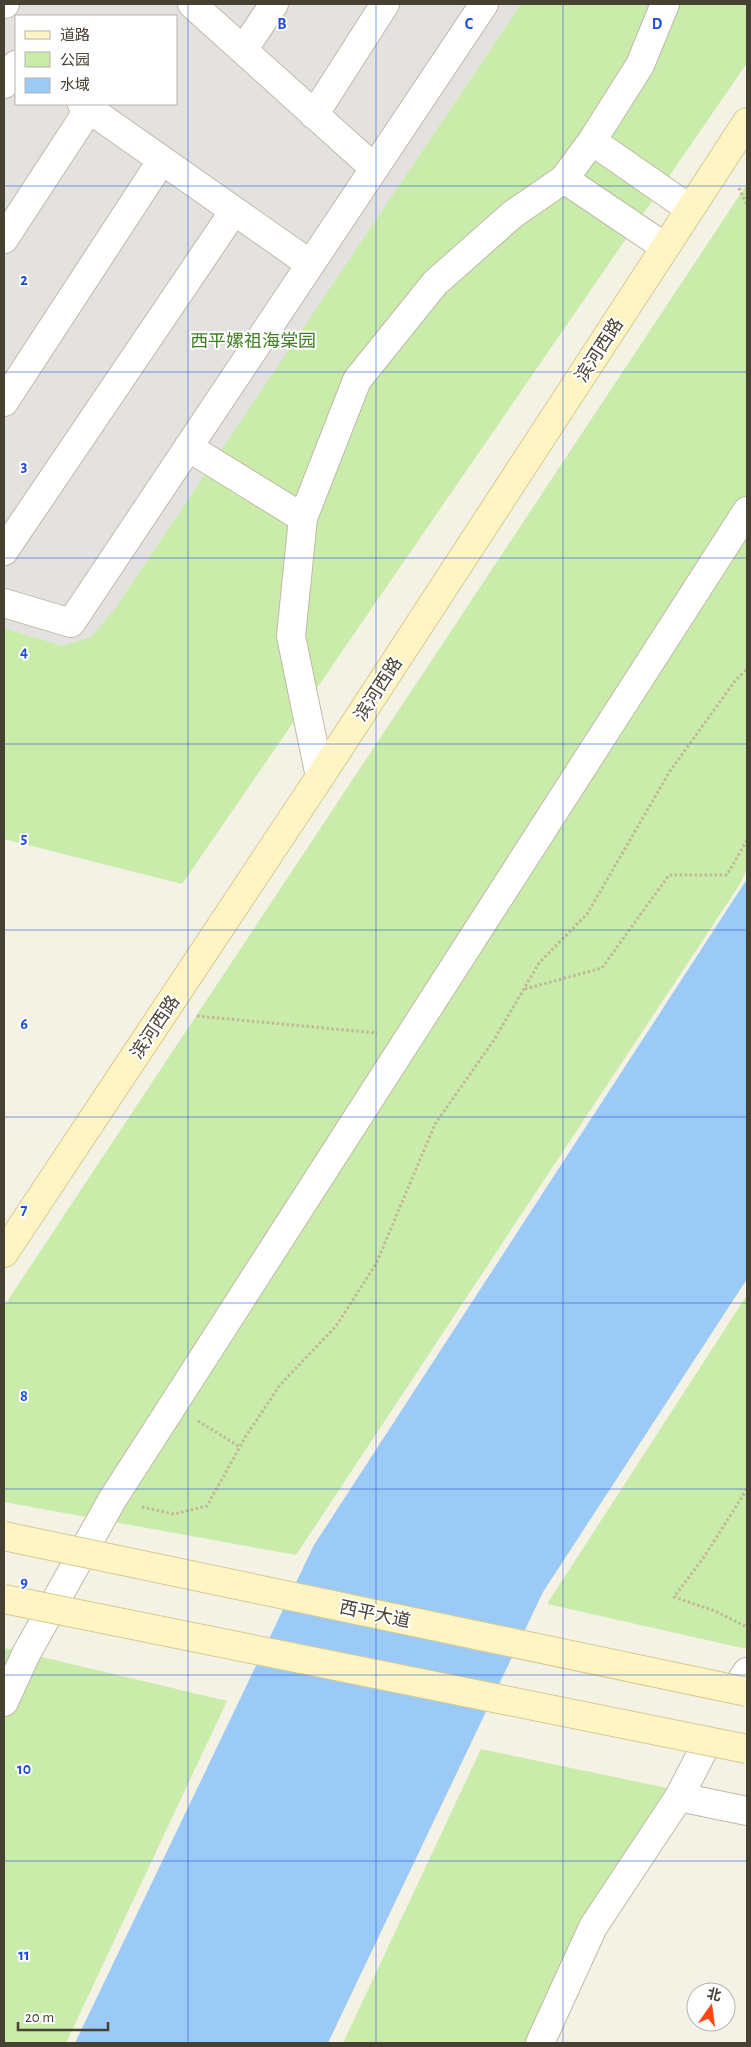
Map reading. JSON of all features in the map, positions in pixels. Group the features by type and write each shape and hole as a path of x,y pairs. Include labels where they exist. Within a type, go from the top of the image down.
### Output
{"main road":[{"name":"滨河西路","path":"4,1253 320,777 747,122"},
{"name":"西平大道","path":"4,1536 743,1685"},
{"path":"4,1598 747,1749"}],"street":[{"path":"192,4 374,168"},
{"path":"243,50 274,4"},
{"path":"314,115 385,4"},
{"path":"4,603 71,623 484,4"},
{"path":"320,777 291,636 303,518 357,380 435,283 513,214 564,178 592,141 640,65 665,4"},
{"path":"4,49 15,57"},
{"path":"4,84 15,67"},
{"path":"4,239 85,106 310,264"},
{"path":"592,141 690,210"},
{"path":"4,402 162,160"},
{"path":"564,178 666,247"},
{"path":"4,551 234,211"},
{"path":"188,447 303,518"},
{"path":"4,1702 26,1654 112,1500 747,511"},
{"path":"540,2043 593,1926 679,1797 708,1742"},
{"path":"679,1797 747,1811"}],"path":[{"path":"112,1500 174,1514 207,1506 240,1447 280,1385 336,1326 376,1264 435,1124 494,1040 539,963 587,914 670,771 735,681 747,669"},
{"path":"524,989 602,968 669,875 727,876 747,840"},
{"path":"164,1013 410,1036"},
{"path":"173,1405 240,1447"},
{"path":"747,1489 704,1557 674,1598 715,1611 747,1628"}],"green space":[{"name":"西平嫘祖海棠园","path":"4,4 747,4 747,63 182,884 4,839"},
{"path":"747,184 747,869 740,884 296,1555 4,1502 4,1306"},
{"path":"747,1295 747,1649 547,1604"},
{"path":"4,1648 227,1701 66,2043 4,2043"},
{"path":"481,1749 667,1788 587,1912 528,2043 343,2043"}],"shaded area":[{"path":"4,4 521,4 114,610 91,637 62,646 4,628"}],"water":[{"path":"747,879 747,1279 543,1592 328,2043 75,2043 314,1545"}]}
